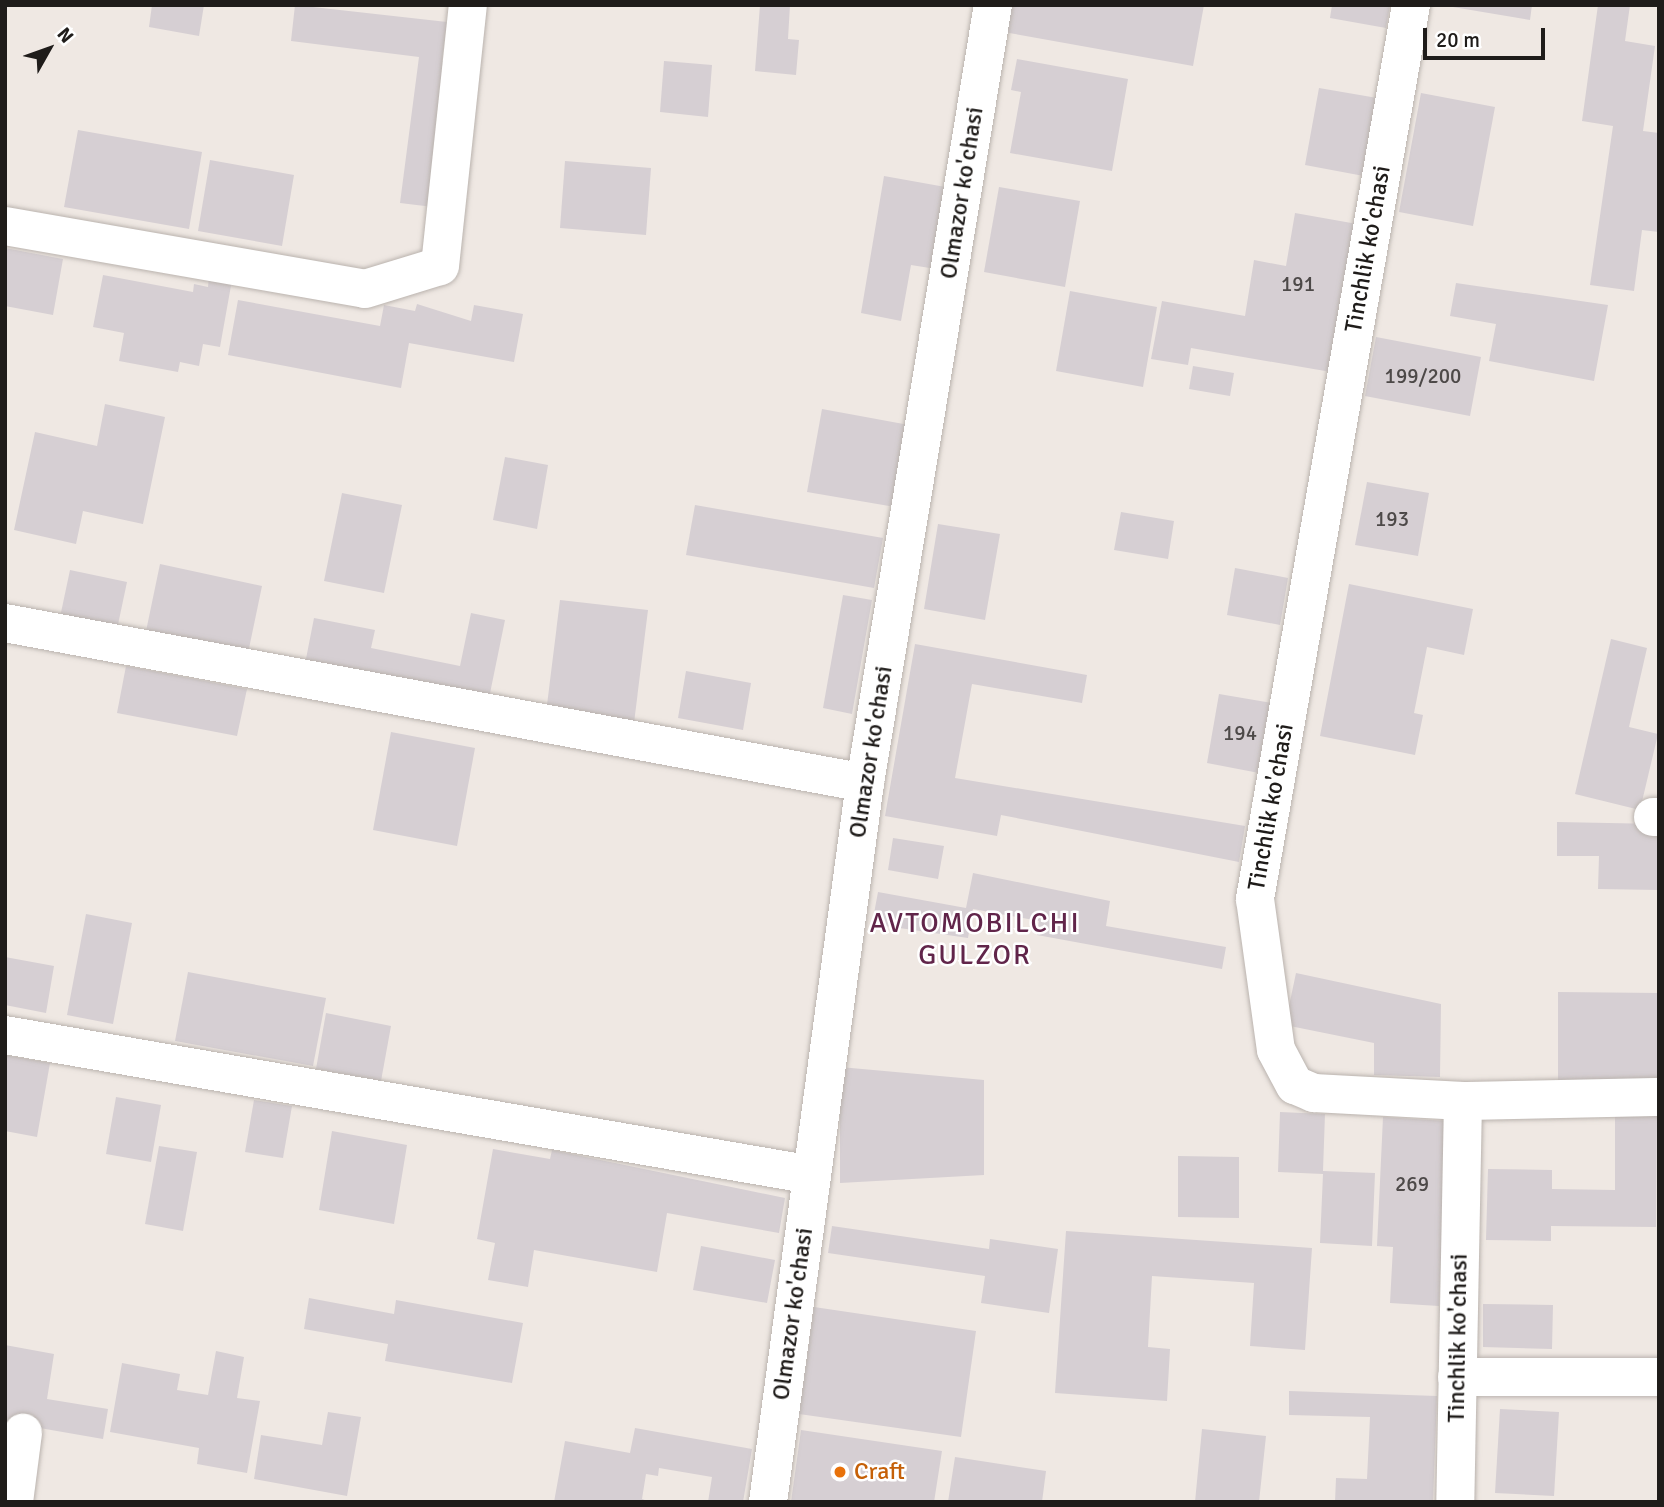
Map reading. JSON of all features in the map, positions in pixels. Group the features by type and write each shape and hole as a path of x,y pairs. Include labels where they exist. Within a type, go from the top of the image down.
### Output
{"street":[{"path":"5,226 365,289 440,266 468,5"},
{"name":"Olmazor ko'chasi","path":"768,1502 865,783 993,5"},
{"name":"Tinchlik ko'chasi","path":"1411,5 1255,899 1276,1050 1295,1085 1314,1093 1463,1101 1455,1502"},
{"path":"5,623 865,783"},
{"path":"5,1035 812,1175"},
{"path":"1463,1101 1659,1097"},
{"path":"1457,1377 1659,1377"},
{"path":"14,1502 23,1433"}],"building":[{"path":"152,5 204,5 199,36 149,27"},
{"path":"295,5 447,22 442,61 452,62 433,207 400,203 419,57 291,41"},
{"path":"760,5 790,5 788,39 799,40 796,75 755,71"},
{"path":"1003,5 1204,5 1193,66 998,31"},
{"path":"1332,5 1390,5 1386,28 1330,18"},
{"path":"1441,5 1532,5 1530,20"},
{"path":"1598,5 1630,5 1625,41 1655,46 1643,131 1659,133 1659,232 1642,230 1634,291 1590,285 1613,126 1582,121"},
{"path":"1017,59 1128,79 1112,171 1010,153 1021,92 1011,90"},
{"path":"664,61 712,65 708,117 660,112"},
{"path":"1319,88 1383,99 1369,177 1305,165"},
{"path":"1421,93 1495,107 1473,226 1399,212"},
{"path":"78,130 202,152 189,229 64,207"},
{"path":"210,160 294,175 282,246 198,231"},
{"path":"565,161 651,168 646,235 560,228"},
{"path":"884,176 951,188 936,269 911,265 901,321 861,313"},
{"path":"999,187 1080,201 1065,287 984,272"},
{"path":"1295,213 1357,224 1331,372 1191,348 1188,365 1151,359 1162,301 1245,316 1254,260 1286,266"},
{"path":"5,248 63,259 53,315 5,306"},
{"path":"103,275 193,292 194,284 208,287 209,276 232,280 220,347 203,344 199,366 180,362 178,372 119,361 124,333 93,327"},
{"path":"1456,283 1608,305 1594,381 1489,361 1496,324 1450,316"},
{"path":"1070,291 1157,307 1143,387 1056,371"},
{"path":"238,300 380,326 384,305 415,311 417,304 471,321 474,305 523,314 514,362 409,343 401,388 228,355"},
{"path":"1376,337 1481,357 1470,416 1365,396"},
{"path":"1193,366 1234,373 1230,396 1189,389"},
{"path":"105,404 165,417 143,524 83,511 76,544 14,530 35,432 97,446"},
{"path":"822,409 909,425 895,507 807,492"},
{"path":"505,457 548,465 537,529 493,520"},
{"path":"1367,482 1429,493 1418,556 1355,545"},
{"path":"342,493 402,505 384,593 324,581"},
{"path":"695,505 883,538 874,588 686,555"},
{"path":"1121,512 1174,521 1168,559 1114,550"},
{"path":"938,524 1000,534 985,620 924,609"},
{"path":"160,564 262,586 247,658 145,636"},
{"path":"1235,568 1288,578 1280,625 1227,615"},
{"path":"70,570 127,582 116,634 59,622"},
{"path":"1349,584 1473,609 1464,655 1427,647 1414,713 1423,715 1415,755 1320,736"},
{"path":"843,595 872,600 852,714 823,708"},
{"path":"560,600 648,610 634,723 546,713"},
{"path":"471,613 505,620 487,708 304,669 314,618 375,630 371,648 460,666"},
{"path":"1611,639 1647,648 1629,727 1658,734 1640,810 1575,794"},
{"path":"915,644 1087,675 1082,703 972,684 955,778 1245,826 1239,862 1001,815 997,836 885,816"},
{"path":"126,666 247,689 237,736 117,713"},
{"path":"686,671 751,683 743,730 678,718"},
{"path":"1219,694 1272,703 1259,773 1207,763"},
{"path":"391,732 475,748 457,846 373,830"},
{"path":"1557,822 1659,824 1659,890 1598,889 1599,856 1557,856"},
{"path":"893,838 944,846 938,879 888,870"},
{"path":"973,873 1110,901 1106,926 1226,947 1222,969 1037,935 1039,921 973,909 968,938 872,924 878,892 966,908"},
{"path":"86,914 132,923 113,1024 67,1015"},
{"path":"5,957 54,966 46,1013 5,1005"},
{"path":"188,972 326,998 313,1066 175,1041"},
{"path":"1296,973 1441,1004 1440,1077 1374,1075 1374,1043 1285,1025"},
{"path":"1558,992 1659,993 1659,1084 1558,1083"},
{"path":"326,1013 391,1026 381,1081 316,1069"},
{"path":"5,1055 50,1063 37,1137 5,1131"},
{"path":"840,1067 984,1080 984,1175 840,1183"},
{"path":"116,1097 161,1105 151,1162 106,1154"},
{"path":"254,1100 292,1106 283,1158 245,1152"},
{"path":"1280,1112 1325,1114 1323,1171 1375,1173 1372,1246 1320,1243 1323,1174 1278,1172"},
{"path":"1615,1115 1657,1116 1656,1227 1551,1226 1551,1241 1486,1240 1488,1169 1552,1170 1552,1189 1615,1190"},
{"path":"1383,1117 1447,1121 1439,1306 1390,1303 1393,1247 1377,1246"},
{"path":"332,1131 407,1145 394,1224 319,1210"},
{"path":"159,1146 197,1152 183,1231 145,1224"},
{"path":"493,1149 550,1159 552,1150 785,1198 779,1233 667,1213 657,1272 534,1250 528,1287 488,1280 495,1243 477,1239"},
{"path":"1178,1156 1239,1157 1239,1218 1178,1217"},
{"path":"832,1226 989,1249 990,1239 1058,1249 1049,1313 981,1303 985,1276 828,1253"},
{"path":"1066,1231 1312,1248 1305,1350 1250,1346 1254,1283 1152,1276 1148,1347 1170,1349 1167,1401 1055,1393"},
{"path":"701,1246 775,1260 767,1303 693,1290"},
{"path":"309,1298 394,1314 396,1300 523,1323 512,1383 385,1361 388,1344 304,1329"},
{"path":"1483,1304 1553,1305 1552,1349 1483,1347"},
{"path":"814,1307 976,1331 961,1437 799,1414"},
{"path":"5,1345 54,1354 47,1399 108,1409 103,1439 5,1422"},
{"path":"216,1351 244,1357 237,1398 260,1401 247,1473 197,1464 199,1448 110,1432 122,1363 180,1374 177,1390 208,1395"},
{"path":"1289,1391 1437,1396 1433,1502 1335,1502 1336,1478 1367,1479 1370,1417 1289,1415"},
{"path":"1500,1409 1559,1412 1554,1496 1495,1493"},
{"path":"328,1412 361,1417 347,1496 254,1479 261,1435 322,1445"},
{"path":"635,1428 752,1449 743,1502 708,1502 712,1477 659,1468 658,1476 646,1474 642,1499 650,1502 554,1502 565,1441 630,1453"},
{"path":"1202,1429 1266,1436 1259,1502 1195,1502"},
{"name":"Craft","path":"801,1430 942,1451 934,1502 791,1502"},
{"path":"955,1457 1046,1471 1042,1502 948,1502"}],"place":[{"name":"Craft","path":"840,1472"}],"district":[{"name":"AVTOMOBILCHI GULZOR","path":"975,939"}]}
